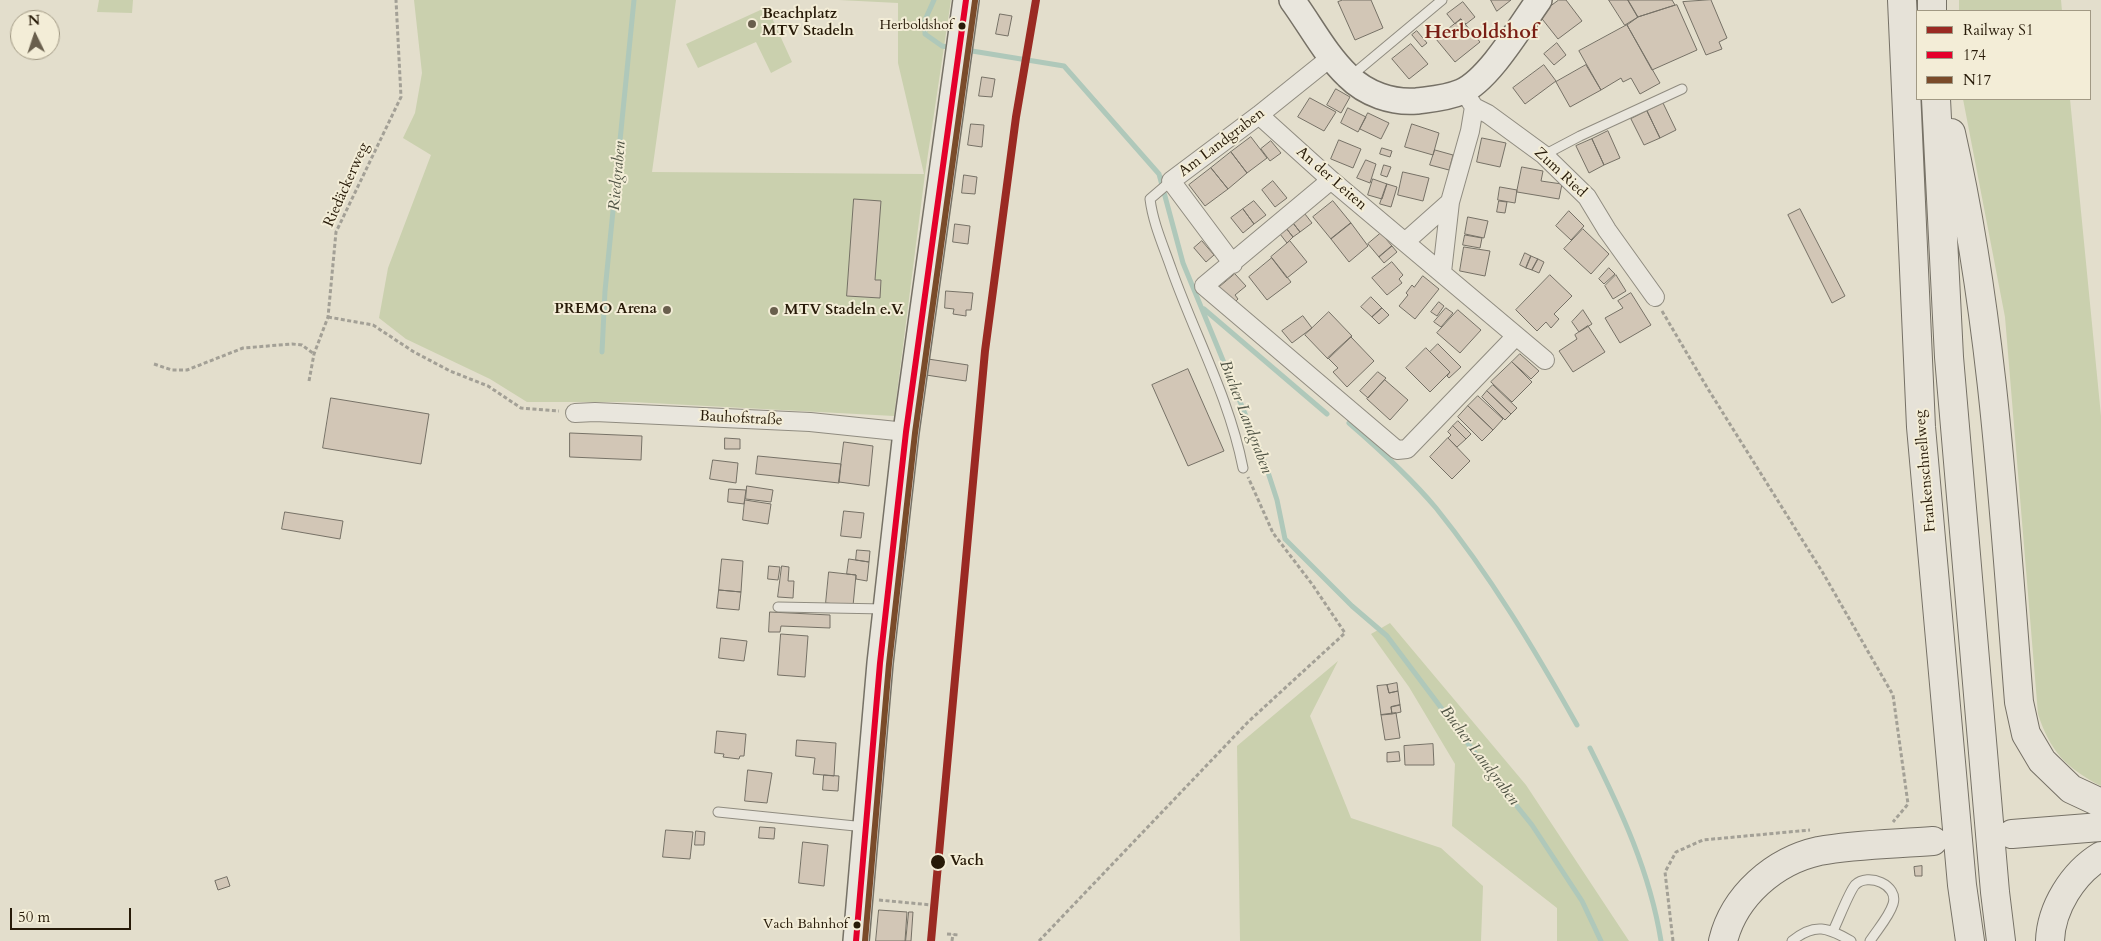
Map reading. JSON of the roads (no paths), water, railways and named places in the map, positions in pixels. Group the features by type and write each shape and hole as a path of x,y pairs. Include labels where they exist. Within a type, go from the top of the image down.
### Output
{"highway":[{"name":"Frankenschnellweg","path":"1902,0 1922,427 1962,885 1970,941"},
{"path":"1936,100 1950,367 1993,872 2001,941"},
{"path":"1943,100 1963,188 1991,381 2019,702 2026,734 2042,761 2071,789 2101,803"},
{"path":"2012,834 2101,827"},
{"path":"1723,941 1736,908 1759,881 1786,864 1818,852 1933,841"},
{"path":"2050,941 2050,929 2071,883 2092,862 2101,856"},
{"path":"1958,941 1962,885"}],"street":[{"path":"1292,0 1330,58 1349,78 1365,90 1386,99 1409,102 1443,98 1469,99"},
{"path":"1442,272 1450,202 1470,130 1469,99 1539,0"},
{"path":"856,941 886,609 906,432 964,10"},
{"name":"Am Landgraben","path":"1233,264 1171,181 1260,115 1330,58"},
{"name":"Zum Ried","path":"1469,99 1544,155 1587,196 1607,230 1655,297"},
{"name":"An der Leiten","path":"1260,115 1404,242 1545,360"},
{"path":"1332,180 1233,264 1204,286 1397,450 1407,449 1516,336"},
{"path":"1404,242 1450,202"},
{"name":"Bauhofstraße","path":"575,413 595,412 810,422 906,432"}],"lane":[{"path":"1349,78 1442,0"},
{"path":"1544,155 1580,136 1682,89"},
{"path":"1171,181 1150,199 1152,216 1179,291 1236,430 1243,468"},
{"path":"778,607 886,609"},
{"path":"718,812 866,828"},
{"path":"1833,931 1855,885 1865,880 1876,881 1888,887 1893,896 1893,904 1870,941"},
{"path":"1792,941 1804,931 1819,928 1833,931 1852,941"}],"waterway":[{"name":"Riedgraben","path":"602,352 605,291 634,0"},
{"name":"Bucher Landgraben","path":"934,0 925,20 925,34 942,46 953,48"},
{"name":"Bucher Landgraben","path":"966,50 1064,66 1159,174 1183,263 1264,460 1277,500 1285,539 1352,606 1387,636 1532,825 1582,901 1601,941"},
{"path":"1204,309 1327,414"},
{"path":"1349,423 1416,485 1456,533 1511,614 1577,725"},
{"path":"1590,748 1613,795 1642,866 1650,890 1661,941"}],"rail line":[{"name":"S1","path":"931,941 985,351 1016,117 1036,0"}],"place":[{"name":"Beachplatz MTV Stadeln","path":"752,24"},
{"name":"Herboldshof","path":"962,26"},
{"name":"PREMO Arena","path":"667,310"},
{"name":"MTV Stadeln e.V.","path":"774,311"},
{"name":"Vach","path":"938,862"},
{"name":"Vach Bahnhof","path":"857,925"}],"district":[{"name":"Herboldshof","path":"1481,33"}]}
